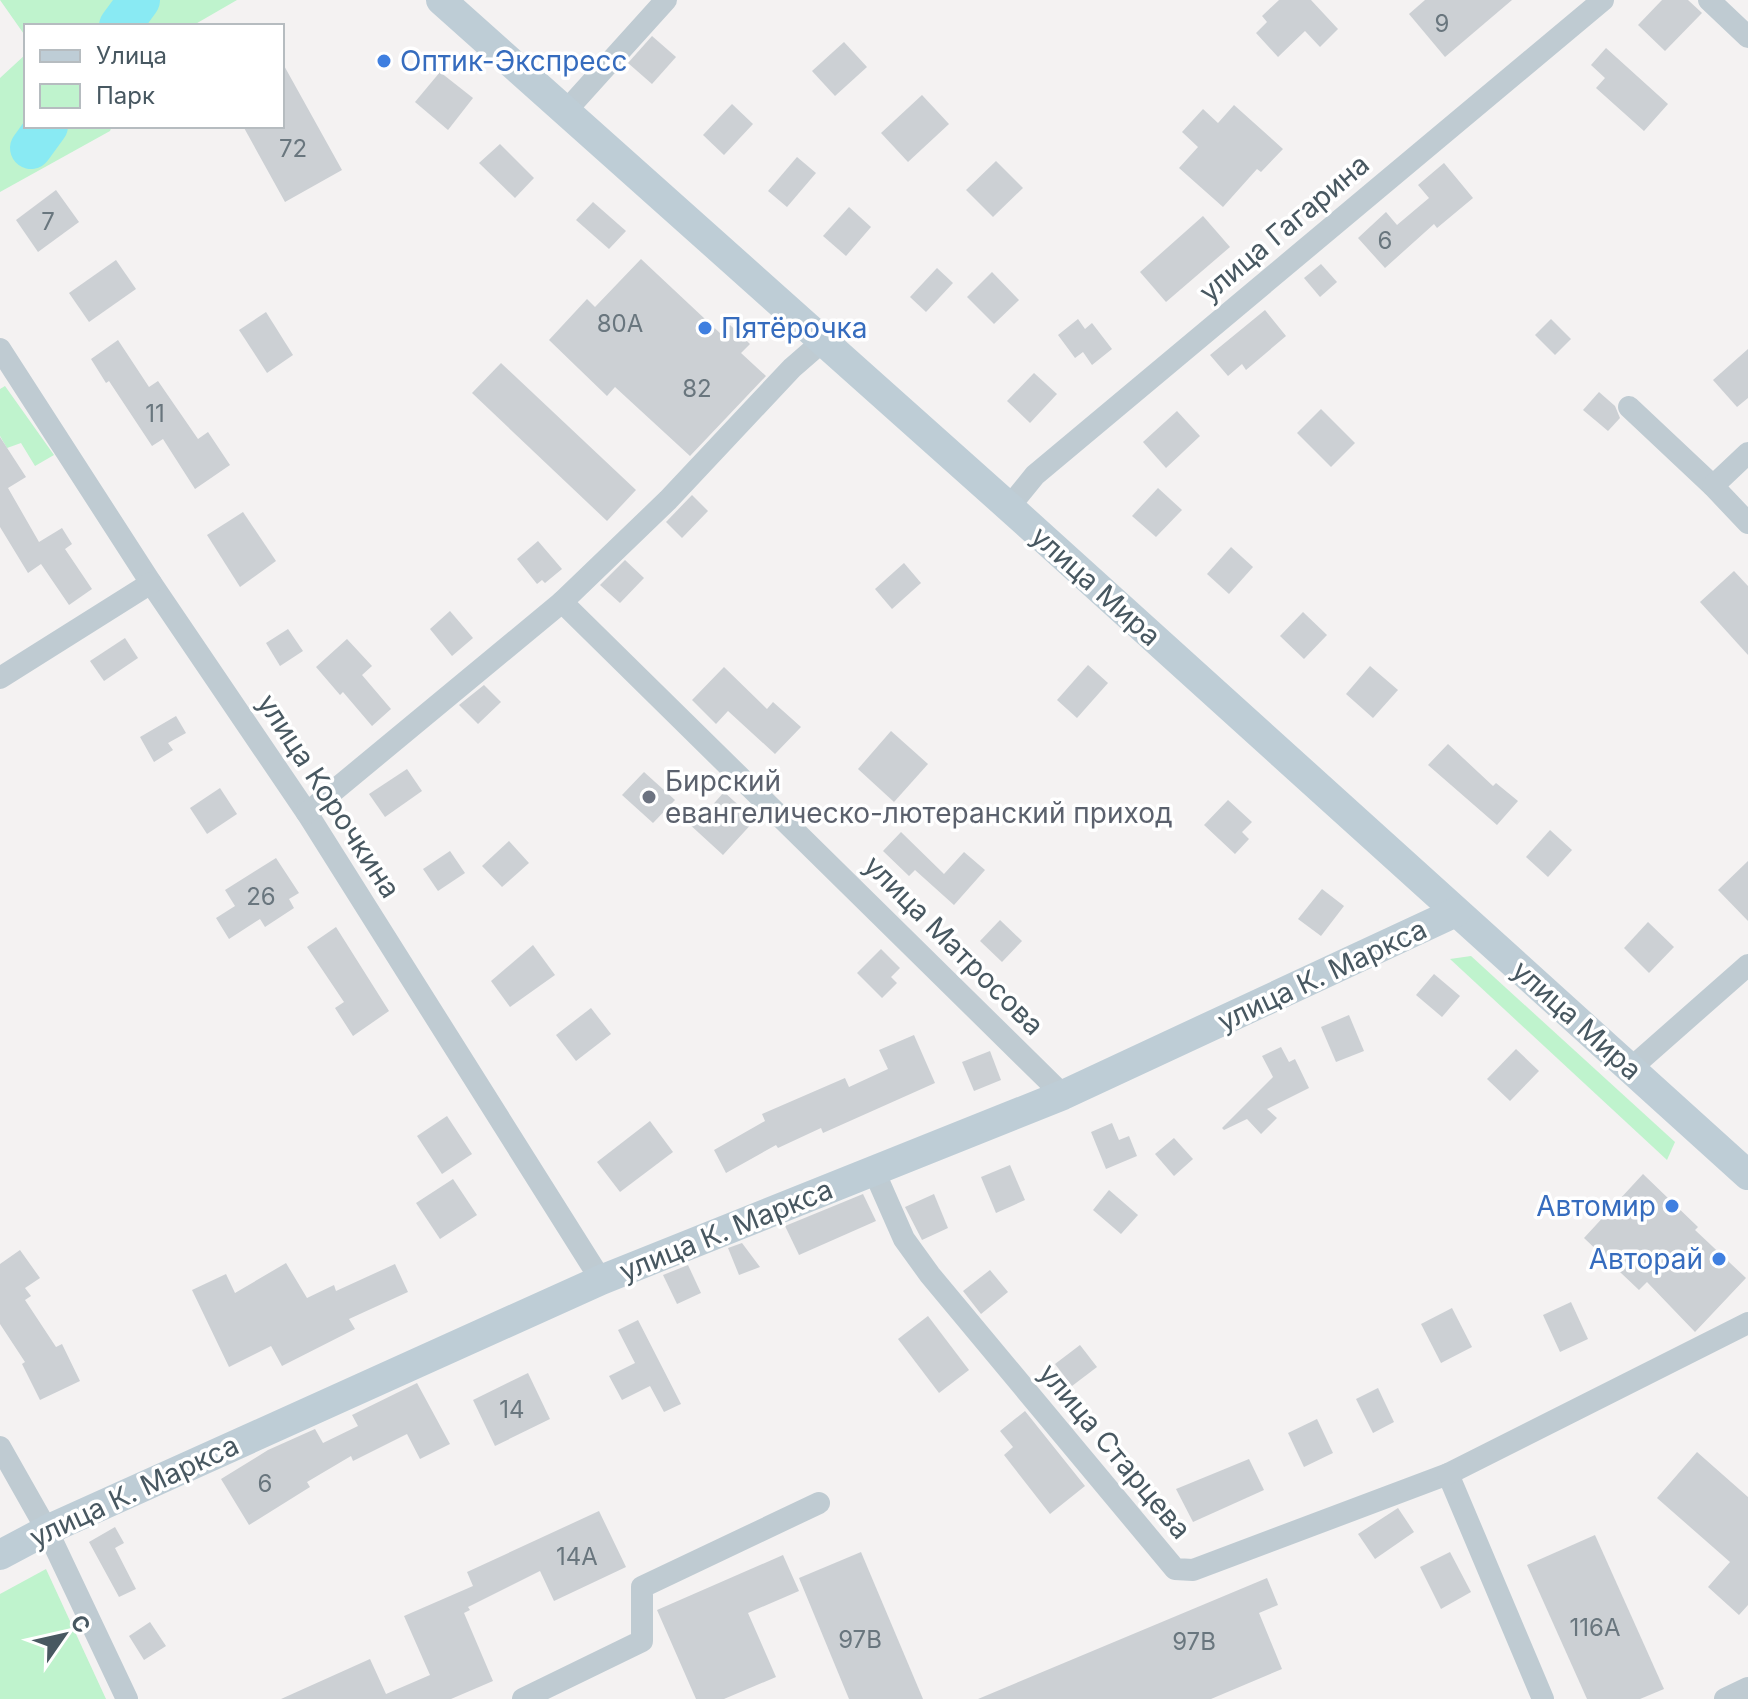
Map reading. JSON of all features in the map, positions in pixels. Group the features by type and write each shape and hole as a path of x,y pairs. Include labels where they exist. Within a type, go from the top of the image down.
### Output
{"main road":[{"name":"улица Мира","path":"441,0 1009,507 1748,1175"},
{"name":"улица К. Маркса","path":"0,1555 47,1530 601,1280 1063,1095 1456,912"}],"street":[{"path":"564,113 666,0"},
{"name":"улица Гагарина","path":"1009,507 1035,475 1603,0"},
{"path":"1709,0 1748,37"},
{"path":"307,813 562,602 668,500 792,368 823,341"},
{"name":"улица Корочкина","path":"0,349 151,583 307,813 601,1280"},
{"path":"1629,407 1748,523"},
{"path":"1713,486 1748,453"},
{"path":"0,678 151,583"},
{"name":"улица Матросова","path":"562,602 1063,1095"},
{"path":"1630,1069 1748,965"},
{"name":"улица Старцева","path":"874,1171 904,1239 930,1275 1175,1569 1193,1570 1448,1474 1748,1323"},
{"path":"0,1447 47,1530 127,1699"},
{"path":"1448,1474 1543,1699"},
{"path":"523,1699 642,1641 642,1587 819,1503"},
{"path":"1725,1699 1748,1688"}],"green space":[{"path":"0,0 237,0 195,24 24,24 24,34"},
{"path":"24,56 24,128 111,128 110,131 0,192 0,78"},
{"path":"5,386 54,455 35,466 21,443 7,448 0,436 0,389"},
{"path":"1471,956 1675,1142 1667,1160 1450,959"},
{"path":"46,1569 106,1699 0,1699 0,1594"}],"building":[{"path":"1279,0 1311,0 1338,29 1320,47 1305,31 1278,57 1256,33 1267,22 1262,16"},
{"path":"1425,0 1512,0 1445,57 1409,14"},
{"path":"1662,0 1688,0 1702,13 1665,51 1638,25"},
{"path":"652,36 676,57 652,84 628,63"},
{"path":"844,42 867,67 835,96 812,71"},
{"path":"1606,48 1668,104 1644,131 1596,88 1605,78 1591,65"},
{"path":"284,66 342,170 285,202 244,128 284,128"},
{"path":"440,72 473,98 448,130 415,102"},
{"path":"922,95 949,124 908,162 881,133"},
{"path":"732,104 753,124 724,155 703,135"},
{"path":"1234,105 1283,149 1261,172 1257,169 1223,207 1179,168 1198,147 1182,132 1203,109 1218,123"},
{"path":"500,144 534,178 515,198 479,163"},
{"path":"797,157 816,173 787,207 768,191"},
{"path":"996,161 1023,188 993,217 966,190"},
{"path":"1444,163 1473,198 1437,228 1434,224 1385,268 1358,238 1386,212 1397,225 1429,198 1418,185"},
{"path":"56,190 79,222 38,252 16,220"},
{"path":"593,202 626,231 609,249 576,220"},
{"path":"849,207 871,227 846,256 823,236"},
{"path":"1203,216 1230,247 1166,302 1140,272"},
{"path":"641,259 721,334 730,325 750,344 741,353 766,376 690,456 615,387 607,396 549,340 587,299 595,307"},
{"path":"116,260 136,289 89,322 69,293"},
{"path":"1321,264 1337,282 1320,297 1304,278"},
{"path":"937,268 953,283 926,312 910,297"},
{"path":"992,272 1019,300 994,324 967,297"},
{"path":"1265,310 1286,336 1246,370 1242,364 1228,376 1210,355"},
{"path":"266,312 293,355 267,373 239,330"},
{"path":"1078,319 1085,329 1092,323 1112,349 1092,365 1083,352 1075,358 1058,335"},
{"path":"1551,319 1571,339 1555,355 1535,335"},
{"path":"118,340 149,387 158,381 198,439 208,432 230,465 195,489 163,439 152,446 91,359"},
{"path":"1748,349 1748,398 1737,407 1713,380"},
{"path":"501,363 636,490 607,521 472,393"},
{"path":"1034,373 1057,394 1030,423 1007,401"},
{"path":"1599,392 1615,406 1620,418 1608,431 1583,410"},
{"path":"1321,409 1355,443 1331,467 1297,433"},
{"path":"1177,411 1200,436 1166,468 1143,442"},
{"path":"0,437 26,477 8,488 39,542 62,528 72,544 65,549 92,589 69,605 41,564 28,573 0,527"},
{"path":"1158,488 1182,510 1156,537 1132,516"},
{"path":"692,495 708,511 682,538 666,522"},
{"path":"243,512 276,561 240,587 207,535"},
{"path":"538,541 562,569 545,583 542,580 537,584 517,559"},
{"path":"1231,547 1253,567 1229,594 1207,574"},
{"path":"625,560 644,578 620,603 600,585"},
{"path":"904,563 921,583 892,609 875,589"},
{"path":"1734,571 1748,586 1748,655 1700,602"},
{"path":"450,611 473,638 452,656 430,629"},
{"path":"1303,612 1327,635 1304,659 1280,636"},
{"path":"288,629 303,651 280,666 266,643"},
{"path":"125,638 138,658 104,681 90,661"},
{"path":"347,639 372,666 362,675 391,709 372,726 316,667"},
{"path":"1088,665 1108,683 1077,718 1057,700"},
{"path":"1370,666 1398,690 1373,718 1346,694"},
{"path":"724,667 767,709 773,702 801,727 775,754 728,711 716,724 692,700"},
{"path":"484,685 501,702 478,724 459,705"},
{"path":"176,716 186,733 168,743 173,750 154,762 140,737"},
{"path":"891,731 928,764 894,802 858,769"},
{"path":"1448,744 1493,786 1496,783 1518,801 1497,825 1428,765"},
{"path":"407,769 422,791 385,817 369,794"},
{"name":"Бирский евангелическо-лютеранский приход","path":"644,772 675,800 653,823 622,795"},
{"path":"220,788 237,814 207,834 190,808"},
{"path":"724,792 755,820 723,855 687,822 703,804 709,809"},
{"path":"1228,800 1252,822 1242,832 1249,839 1235,854 1204,825"},
{"path":"1550,830 1572,850 1548,877 1526,857"},
{"path":"901,832 944,874 964,852 985,870 954,905 915,870 909,876 883,851"},
{"path":"509,841 529,863 502,887 482,866"},
{"path":"450,851 465,873 438,891 423,869"},
{"path":"276,858 299,893 289,899 294,908 265,927 260,919 229,939 216,918 235,906 225,890"},
{"path":"1748,861 1748,921 1718,890"},
{"path":"1322,889 1344,906 1321,936 1298,919"},
{"path":"1000,920 1022,941 1002,962 980,941"},
{"path":"1648,922 1674,947 1649,973 1624,948"},
{"path":"336,927 389,1011 353,1036 335,1008 344,1002 307,947"},
{"path":"533,945 555,975 510,1007 491,981"},
{"path":"881,949 900,968 891,977 897,983 882,998 857,973"},
{"path":"1434,974 1460,996 1442,1017 1416,995"},
{"path":"591,1008 611,1034 576,1061 556,1035"},
{"path":"1349,1015 1364,1051 1336,1062 1321,1027"},
{"path":"914,1035 935,1083 823,1133 821,1128 778,1148 776,1145 726,1173 714,1150 765,1121 762,1114 845,1078 849,1087 888,1069 879,1050"},
{"path":"1281,1047 1289,1062 1295,1059 1309,1088 1267,1109 1277,1118 1261,1134 1247,1119 1224,1130 1222,1128 1273,1077 1262,1056"},
{"path":"1516,1049 1539,1071 1510,1101 1487,1079"},
{"path":"990,1051 1001,1080 974,1091 962,1062"},
{"path":"447,1116 472,1154 442,1174 417,1136"},
{"path":"650,1121 673,1152 620,1192 597,1162"},
{"path":"1112,1123 1119,1140 1129,1136 1137,1156 1106,1169 1091,1132"},
{"path":"1174,1138 1193,1159 1174,1176 1155,1154"},
{"path":"1010,1165 1025,1200 996,1213 981,1177"},
{"path":"1643,1174 1698,1227 1695,1230 1746,1278 1695,1332 1647,1282 1639,1290 1584,1238"},
{"path":"453,1179 477,1215 440,1239 416,1203"},
{"path":"1109,1190 1138,1215 1121,1234 1093,1210"},
{"path":"863,1194 876,1221 799,1255 785,1226"},
{"path":"934,1194 948,1228 922,1240 905,1207"},
{"path":"742,1243 760,1267 739,1275 728,1248"},
{"path":"20,1250 40,1278 25,1288 31,1296 25,1300 56,1347 62,1344 80,1381 40,1400 22,1364 25,1362 0,1324 0,1264"},
{"path":"286,1263 307,1298 334,1285 336,1291 395,1264 408,1292 349,1319 355,1329 282,1366 271,1346 229,1367 192,1290 226,1274 235,1293"},
{"path":"688,1265 701,1293 677,1304 663,1275"},
{"path":"990,1270 1008,1292 981,1314 963,1291"},
{"path":"1571,1302 1588,1339 1560,1352 1543,1315"},
{"path":"1452,1308 1472,1347 1441,1363 1421,1324"},
{"path":"928,1316 969,1370 939,1393 898,1339"},
{"path":"638,1320 681,1404 664,1412 650,1386 622,1400 609,1376 635,1363 618,1330"},
{"path":"1080,1345 1097,1367 1072,1386 1055,1364"},
{"path":"528,1373 550,1419 495,1446 473,1400"},
{"path":"417,1383 450,1444 420,1459 407,1434 353,1461 351,1456 307,1482 310,1487 249,1525 221,1479 268,1450 315,1429 323,1443 358,1426 352,1415"},
{"path":"1378,1388 1394,1422 1373,1433 1356,1399"},
{"path":"1025,1411 1085,1486 1050,1514 1004,1455 1013,1447 1000,1431"},
{"path":"1317,1419 1333,1453 1304,1467 1288,1433"},
{"path":"1697,1452 1748,1497 1748,1605 1739,1615 1708,1587 1730,1562 1657,1498"},
{"path":"1249,1459 1264,1490 1193,1522 1176,1489"},
{"path":"1398,1508 1414,1532 1375,1559 1358,1534"},
{"path":"599,1511 626,1567 554,1601 540,1571 468,1607 470,1610 464,1613 493,1681 451,1699 281,1699 370,1659 386,1694 430,1675 404,1616 473,1586 467,1572"},
{"path":"115,1527 124,1543 115,1548 136,1589 119,1597 89,1542"},
{"path":"1595,1535 1664,1689 1640,1699 1587,1699 1527,1565"},
{"path":"861,1552 923,1699 849,1699 799,1578"},
{"path":"1450,1552 1471,1592 1441,1609 1420,1567"},
{"path":"783,1555 799,1591 748,1613 776,1677 724,1699 696,1699 657,1610"},
{"path":"1267,1578 1278,1605 1259,1613 1282,1669 1211,1699 978,1699"},
{"path":"150,1622 166,1646 144,1660 129,1636"}],"waterway":[{"path":"121,24 139,0"},
{"path":"31,148 46,128"}],"place":[{"name":"Оптик-Экспресс","path":"384,61"},
{"name":"Пятёрочка","path":"705,328"},
{"name":"Бирский евангелическо-лютеранский приход","path":"649,797"},
{"name":"Автомир","path":"1672,1206"},
{"name":"Авторай","path":"1719,1259"}]}
